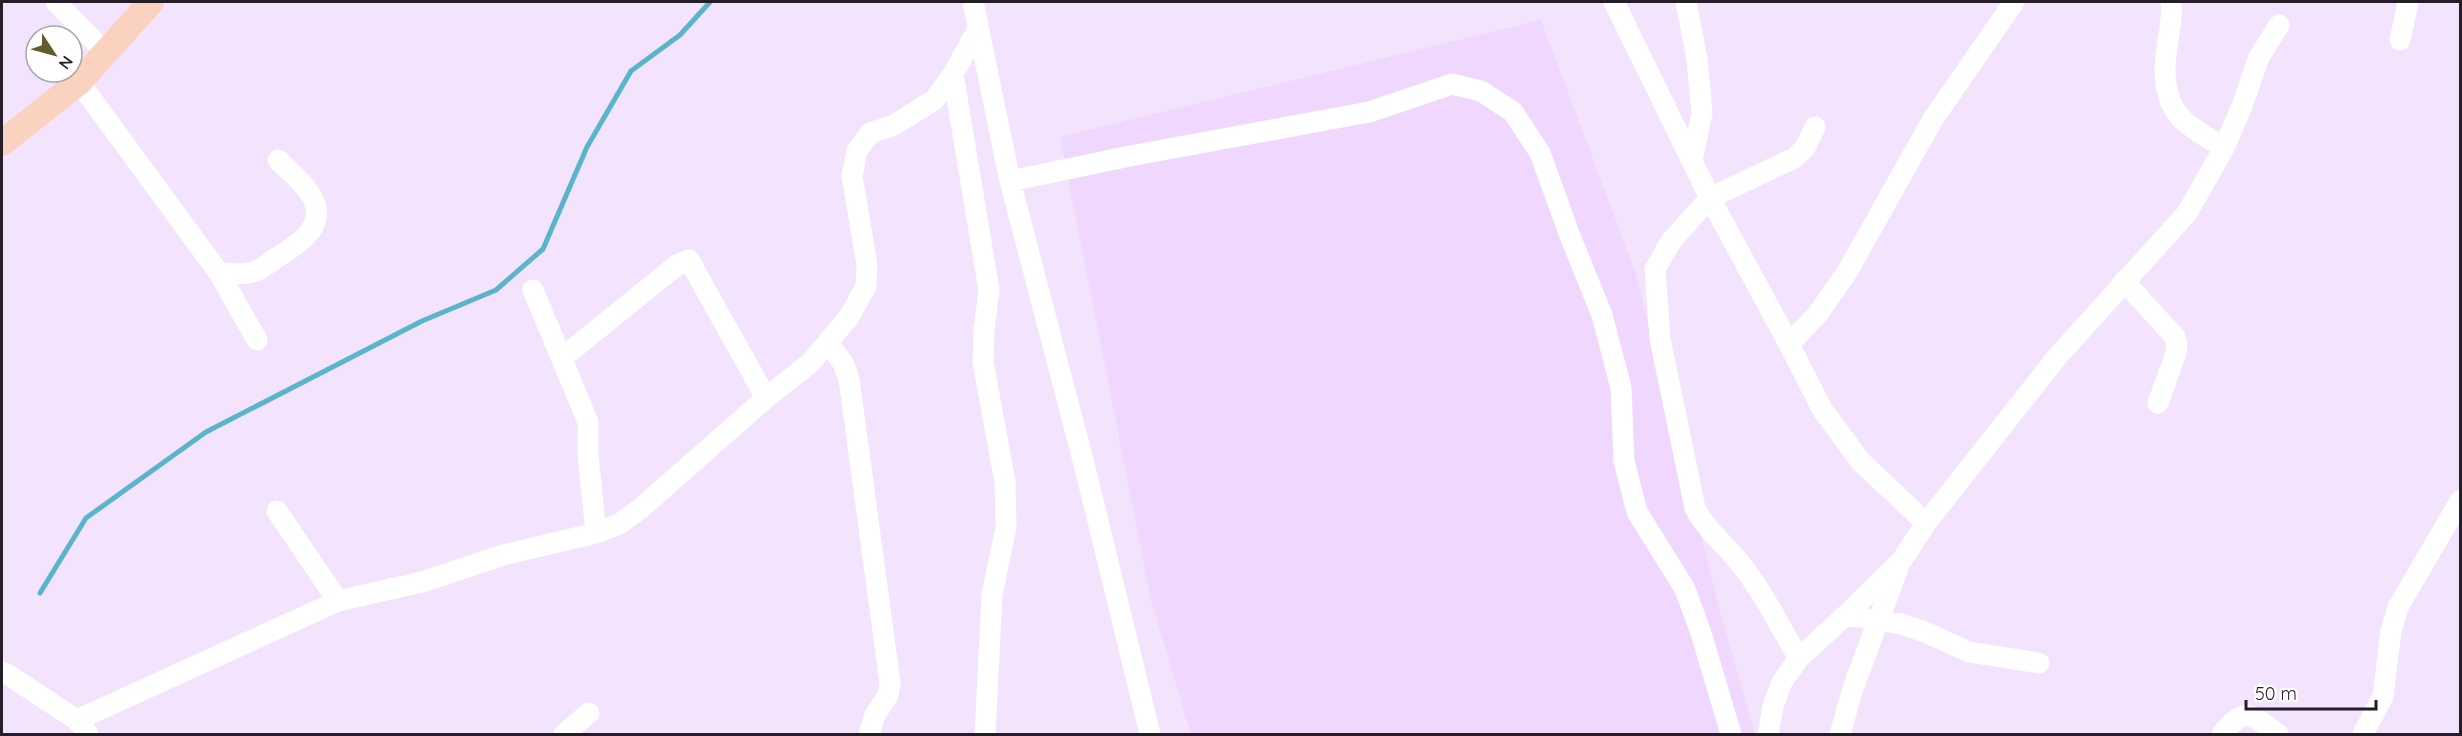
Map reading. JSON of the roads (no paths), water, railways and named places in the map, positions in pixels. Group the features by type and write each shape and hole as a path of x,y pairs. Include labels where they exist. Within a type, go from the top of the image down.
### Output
{"main road":[{"path":"84,78 151,2"},
{"path":"4,135 77,84"}],"street":[{"path":"56,2 106,53"},
{"path":"973,2 1010,181 1084,464 1150,735"},
{"path":"1614,2 1710,198 1822,410 1861,462 1926,523"},
{"path":"1686,2 1697,59 1702,113 1692,161"},
{"path":"1789,344 1817,315 1847,272 1933,119 2014,2"},
{"path":"2171,2 2173,19 2164,74 2169,97 2181,118 2224,148"},
{"path":"2400,40 2408,2"},
{"path":"1839,735 1853,688 1902,560 1926,523 2057,357 2187,213 2224,148 2259,57 2278,25"},
{"path":"2,672 82,727 338,600 422,582 503,555 596,533 619,525 810,363 849,317 866,286 867,265 852,176 857,151 870,133 894,125 934,100 953,74 978,29"},
{"path":"953,74 989,290 983,362 1005,482 1005,527 992,595 985,735"},
{"path":"81,84 219,273 257,340"},
{"path":"1010,181 1369,111 1452,84 1481,91 1513,112 1540,153 1602,315 1621,388 1624,461 1637,512 1684,589 1701,633 1731,735"},
{"path":"1798,658 1756,585 1738,561 1702,523 1695,508 1660,339 1655,269 1671,241 1710,198 1794,158 1805,148 1815,127"},
{"path":"219,273 236,274 256,271 301,241 310,232 315,219 316,206 309,192 278,160"},
{"path":"562,358 677,265 689,260 766,398"},
{"path":"2124,281 2175,337 2176,353 2158,404"},
{"path":"533,290 588,422 588,455 596,533"},
{"path":"828,343 843,363 849,379 890,683 888,695 875,715 869,735"},
{"path":"2363,735 2383,696 2391,631 2398,608 2460,501"},
{"path":"277,511 338,600"},
{"path":"1768,735 1773,706 1782,682 1798,658 1902,560"},
{"path":"1846,615 1901,624 1969,652 2039,663"},
{"path":"564,735 589,713"},
{"path":"2222,735 2239,717 2248,715 2256,718 2278,735"}],"waterway":[{"path":"40,593 86,518 206,432 422,321 496,290 543,249 587,147 631,71 680,35 710,2"}]}
